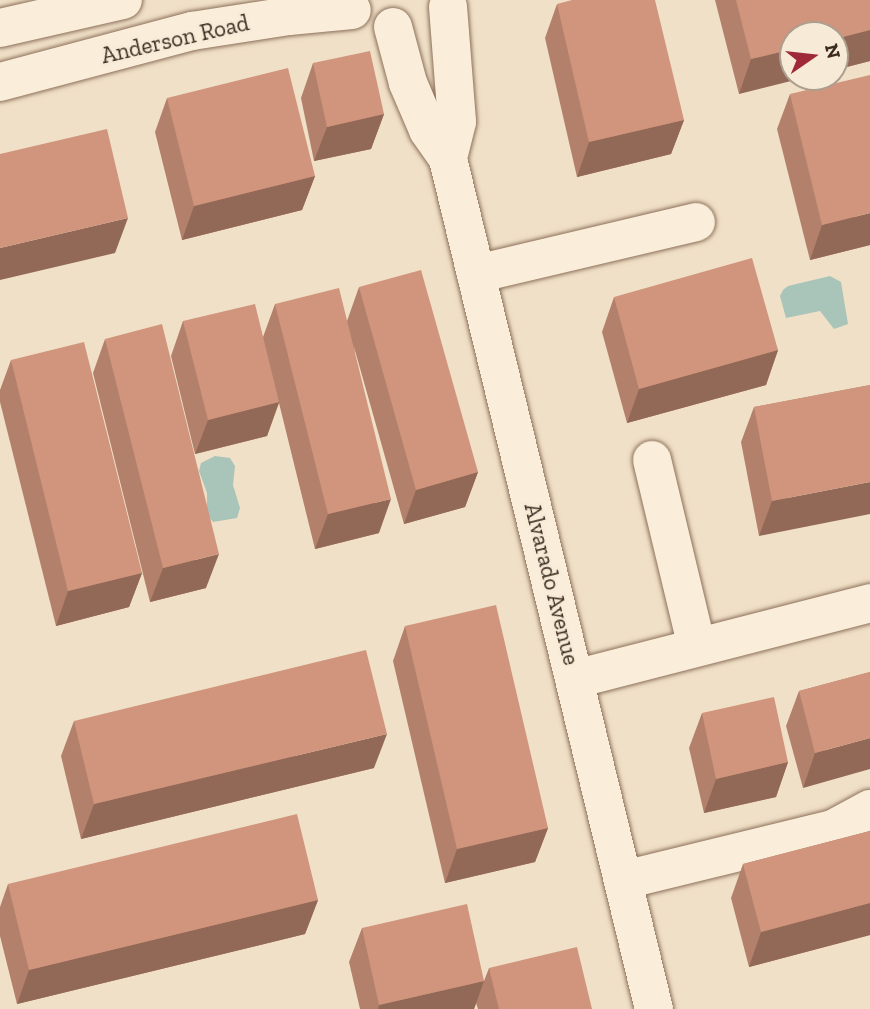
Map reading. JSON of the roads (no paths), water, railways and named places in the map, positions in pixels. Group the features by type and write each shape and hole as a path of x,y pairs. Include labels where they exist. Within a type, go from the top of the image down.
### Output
{"street":[{"path":"0,28 69,6 123,0"},
{"path":"349,5 373,22 393,27 413,26 451,3"},
{"name":"Alvarado Avenue","path":"448,159 457,122 451,3"},
{"name":"Anderson Road","path":"0,82 192,31 349,5"},
{"name":"Alvarado Avenue","path":"393,27 408,83 428,131 448,159 625,880 654,1009"},
{"path":"477,274 696,222"},
{"path":"652,460 697,647"},
{"path":"575,679 870,603"},
{"path":"625,880 833,829 870,809"}]}
